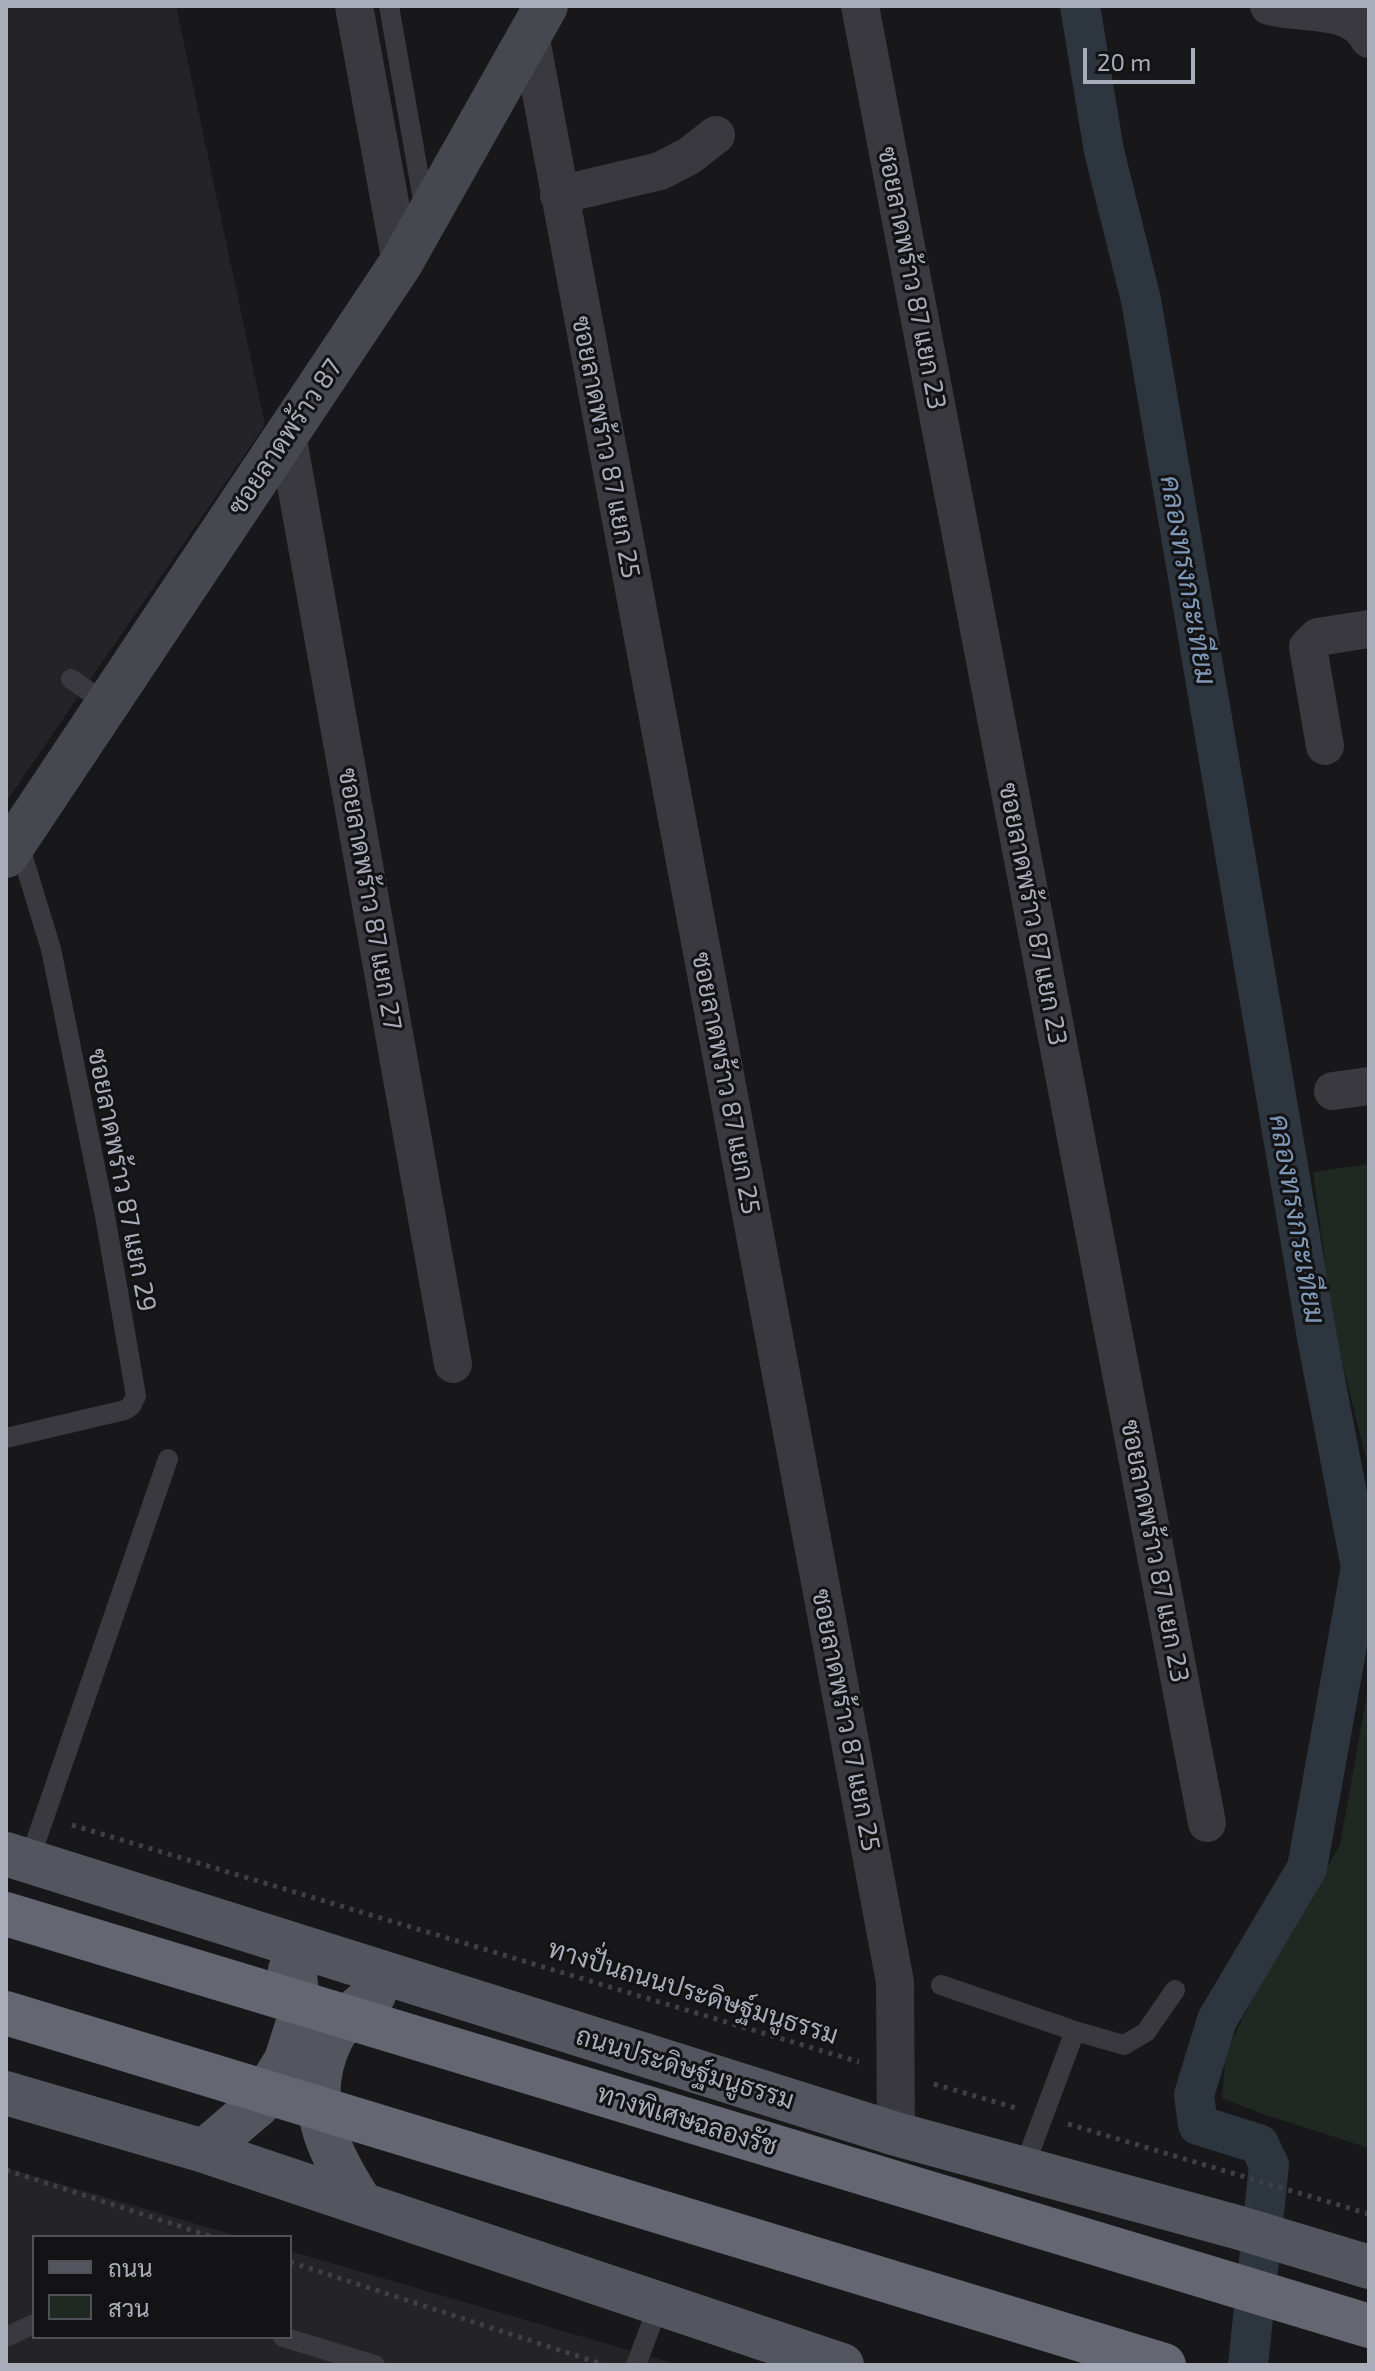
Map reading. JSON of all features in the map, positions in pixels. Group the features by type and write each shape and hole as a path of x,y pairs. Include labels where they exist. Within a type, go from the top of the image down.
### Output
{"highway":[{"name":"ทางพิเศษฉลองรัช","path":"6,1914 1369,2326"},
{"path":"6,2013 1164,2365"}],"main road":[{"name":"ถนนประดิษฐ์มนูธรรม","path":"17,1857 896,2134 1240,2228 1369,2267"},
{"path":"204,2151 259,2104 286,2060 300,2016 295,1976 251,1932"},
{"path":"361,2203 336,2164 322,2130 318,2082 331,2039 347,2018 374,1994 403,1979"},
{"path":"6,2093 204,2151 842,2365"}],"street":[{"path":"354,6 401,263"},
{"name":"ซอยลาดพร้าว 87 แยก 23","path":"860,6 1207,1823"},
{"path":"1269,6 1345,17 1364,28 1369,39"},
{"name":"ซอยลาดพร้าว 87","path":"12,848 401,263 538,20"},
{"name":"ซอยลาดพร้าว 87 แยก 25","path":"538,20 559,195 895,1982 896,2134"},
{"path":"559,195 660,171 689,156 716,135"},
{"name":"ซอยลาดพร้าว 87 แยก 27","path":"287,434 453,1364"},
{"path":"1325,746 1308,647 1318,637 1369,629"}],"lane":[{"path":"389,6 426,217"},
{"path":"71,679 107,704"},
{"name":"ซอยลาดพร้าว 87 แยก 29","path":"6,1438 125,1410 136,1396 105,1216 51,949 12,848"},
{"path":"17,1857 45,1817 168,1459"},
{"path":"941,1985 1117,2044 1132,2042 1146,2032 1175,1990"},
{"path":"1023,2170 1075,2031"},
{"path":"636,2365 659,2304"},
{"path":"6,2337 32,2325"},
{"path":"290,2339 375,2365"}],"path":[{"name":"ทางปั่นถนนประดิษฐ์มนูธรรม","path":"45,1817 1369,2214"},
{"path":"6,2170 207,2235"},
{"path":"292,2263 605,2365"}],"shaded area":[{"path":"6,6 176,6 265,425 6,802"},
{"path":"6,2168 234,2235 32,2235 32,2339 292,2339 292,2252 679,2365 6,2365"}],"green space":[{"path":"1369,1164 1369,1470 1334,1329 1313,1172"},
{"path":"1369,1683 1369,2148 1222,2098 1226,2052 1260,1984 1340,1845"}],"waterway":[{"name":"คลองทรงกระเทียม","path":"1080,6 1104,151 1141,300 1318,1343 1361,1567 1307,1868 1217,2020 1194,2095 1198,2125 1259,2144 1269,2165 1248,2365"}]}
